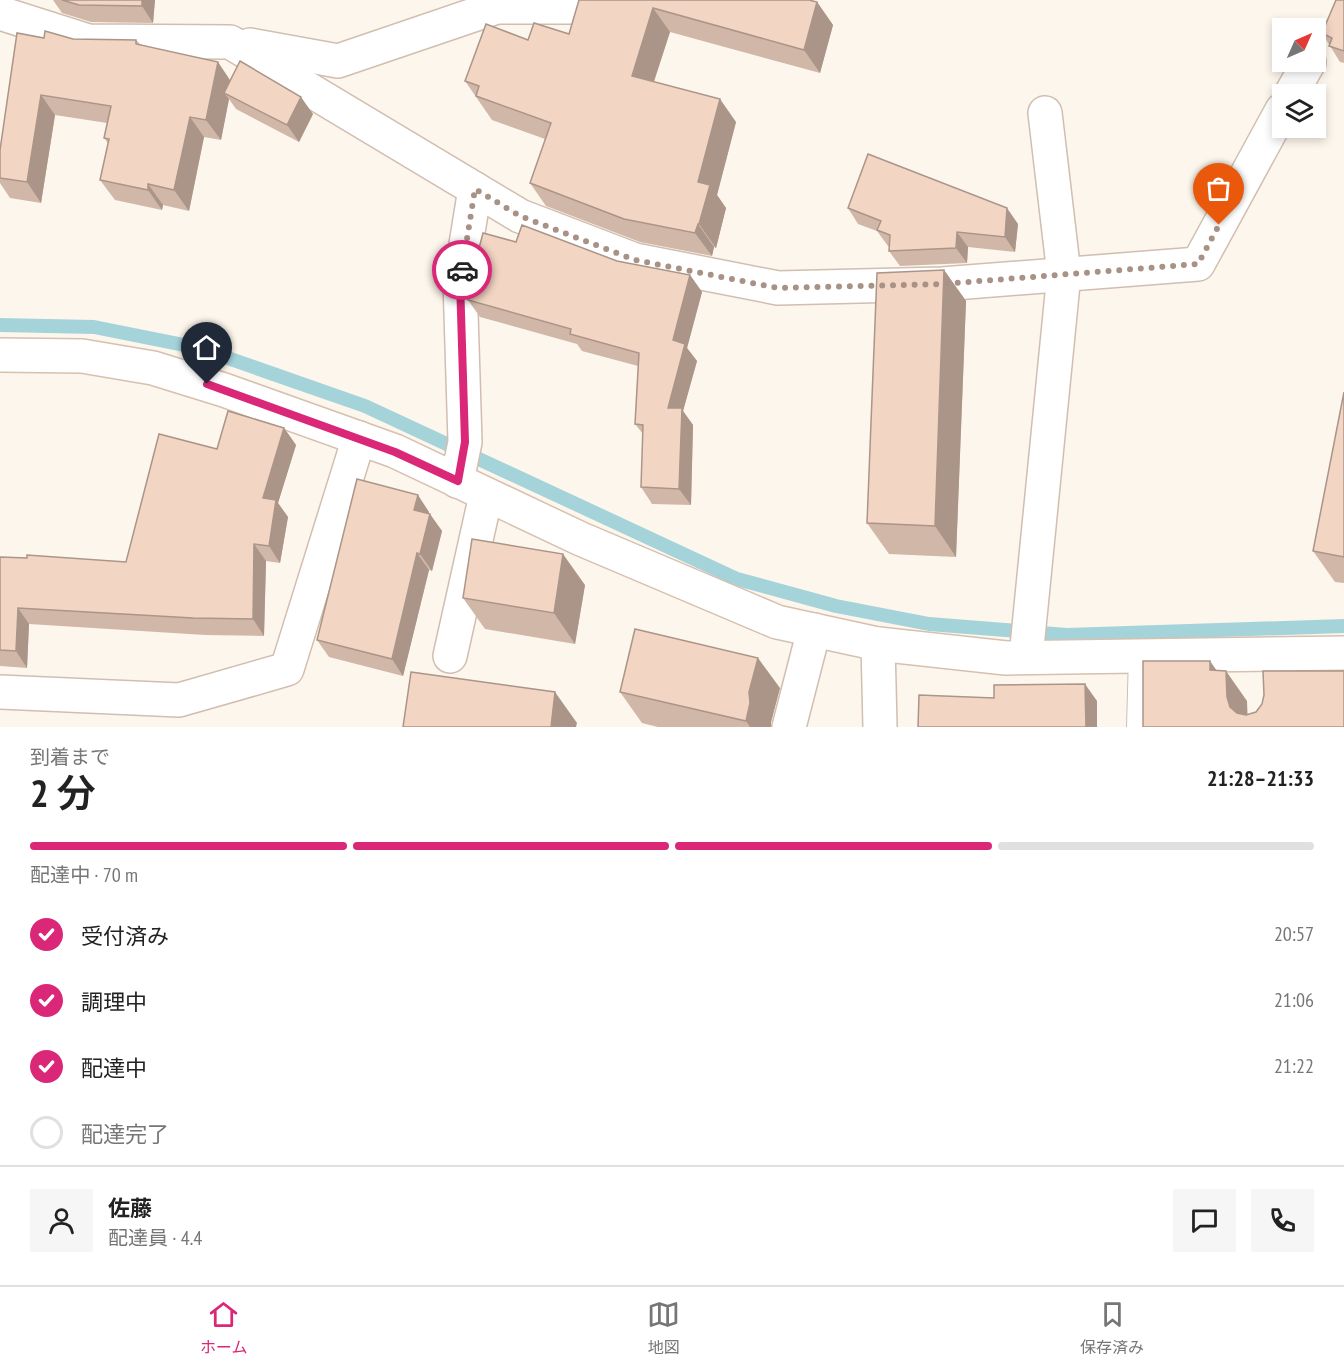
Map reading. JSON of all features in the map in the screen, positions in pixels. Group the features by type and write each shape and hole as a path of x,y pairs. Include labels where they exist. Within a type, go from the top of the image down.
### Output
{"street":[{"path":"0,13 88,41 230,42 338,61 497,7 572,7"},
{"path":"230,42 520,216 635,260 778,288 942,284 1198,264 1272,128"},
{"path":"1027,656 1064,274 1045,113"},
{"path":"450,656 467,485 460,281 475,189"},
{"path":"0,355 82,356 153,368 224,390 395,452 581,539 777,622 878,644 1006,658 1139,656 1264,670 1344,653"},
{"path":"0,692 179,700 287,669 359,438"},
{"path":"789,727 814,630"},
{"path":"878,644 880,727"}],"lane":[{"path":"1137,727 1139,656"}],"building":[{"path":"62,0 142,0 142,6 79,5"},
{"path":"579,0 809,0 817,2 804,50 653,8 632,76 720,99 698,182 710,185 695,233 624,219 530,183 551,123 476,96 479,86 465,81 486,24 528,40 534,23 569,34"},
{"path":"1336,0 1344,0 1344,51 1329,46 1332,38 1326,35 1326,24"},
{"path":"45,31 73,39 136,40 136,44 218,62 206,120 190,117 174,190 148,184 148,190 100,180 109,139 104,138 111,106 41,95 27,182 0,178 0,150 17,33 44,38"},
{"path":"240,61 301,97 287,125 224,93"},
{"path":"868,154 1007,208 1005,237 957,232 956,248 889,251 890,235 877,230 881,221 848,208"},
{"path":"522,225 617,261 690,275 673,340 685,344 668,408 682,408 679,489 641,487 643,425 635,424 639,353 570,334 571,329 468,300 468,290 483,233 516,242"},
{"path":"944,270 935,526 867,523 877,273"},
{"path":"1344,392 1344,557 1313,551"},
{"path":"228,411 284,428 263,498 276,500 269,546 254,544 253,619 193,618 18,608 16,651 0,650 0,557 27,558 27,555 126,562 159,434 217,449"},
{"path":"357,479 418,495 414,510 430,514 420,554 417,553 392,659 317,640"},
{"path":"472,539 563,554 554,613 463,598"},
{"path":"635,629 758,658 749,692 750,703 746,721 620,692"},
{"path":"1143,661 1210,661 1210,670 1226,671 1227,697 1230,707 1237,713 1246,715 1256,712 1262,704 1263,671 1344,671 1344,727 1143,727"},
{"path":"411,672 555,692 551,727 403,727"},
{"path":"1085,684 1086,727 918,727 919,695 994,698 994,685"}],"waterway":[{"path":"0,325 94,327 199,348 365,406 737,579 836,606 929,624 1067,635 1344,626"}],"way so far":[{"path":"462,270 475,189 520,216 635,260 778,288 942,284 1198,264 1219,225"}],"route":[{"path":"207,384 395,452 458,481 465,442 461,360 460,281 462,270"}]}
